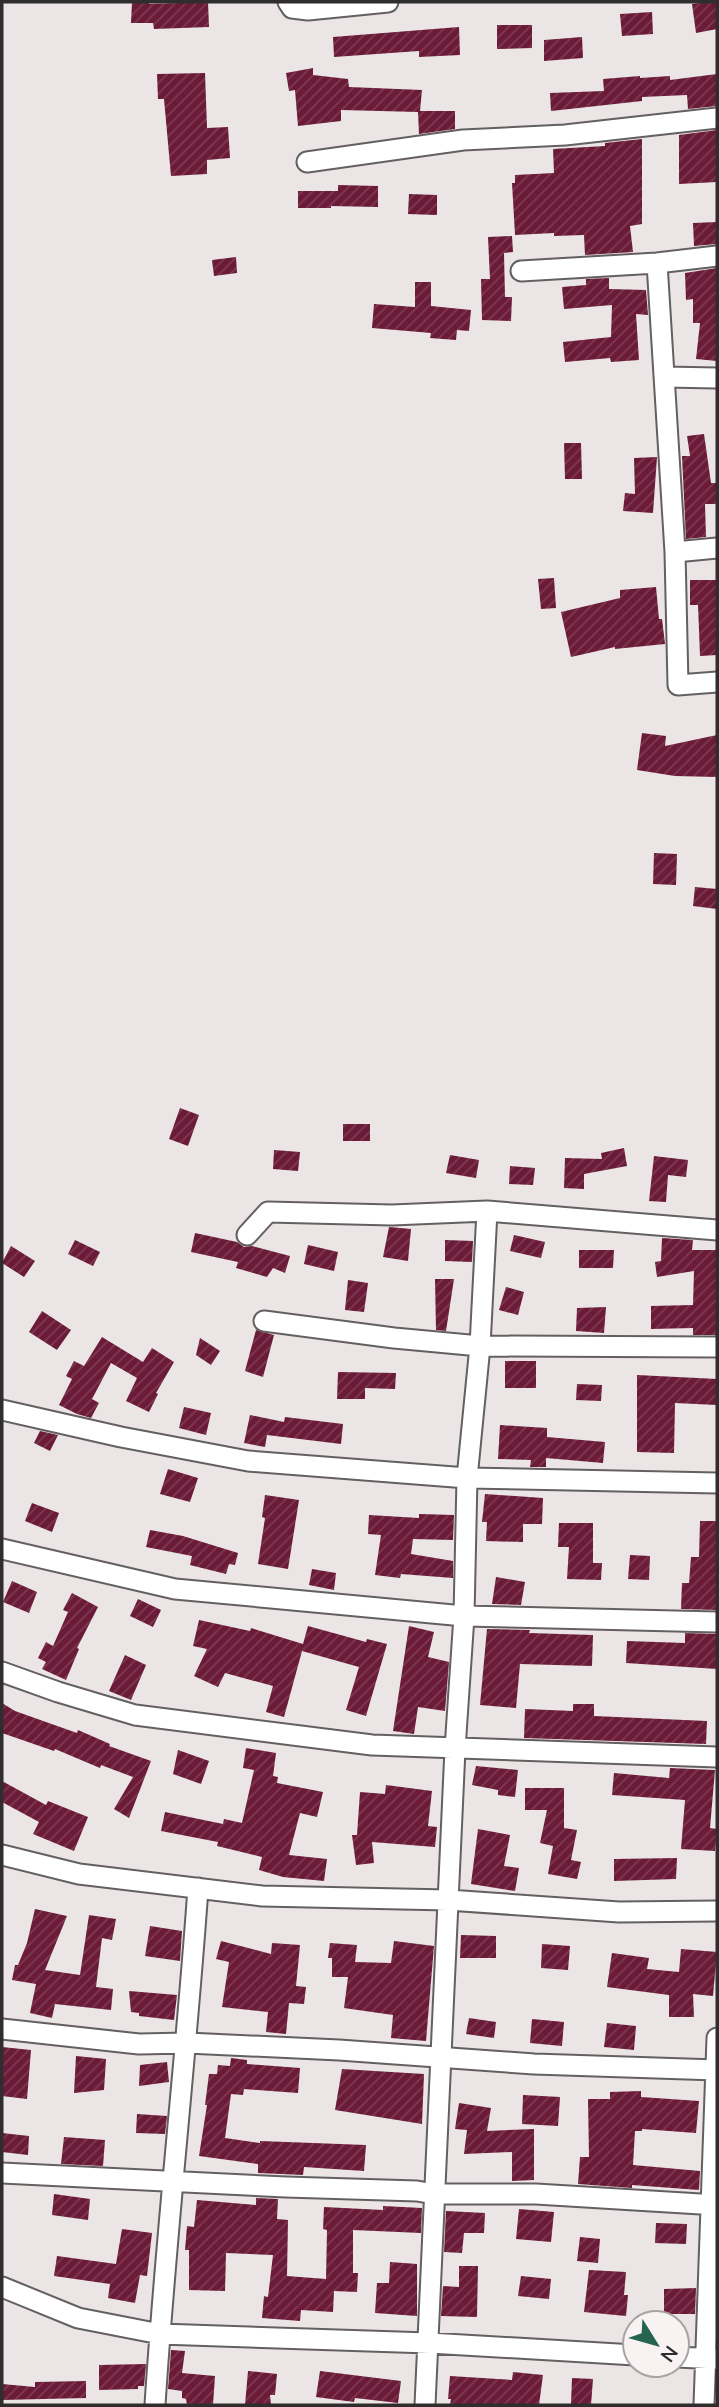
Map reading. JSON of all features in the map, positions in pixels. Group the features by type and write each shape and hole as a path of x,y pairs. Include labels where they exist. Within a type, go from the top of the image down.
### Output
{"street":[{"path":"288,2 292,8 307,10 388,2"},
{"path":"307,162 463,140 565,135 717,118"},
{"path":"521,271 657,263 717,256"},
{"path":"657,263 675,552 678,685 717,682"},
{"path":"665,377 717,378"},
{"path":"675,552 717,548"},
{"path":"247,1235 268,1212 391,1215 487,1211 717,1230"},
{"path":"425,2405 455,1749 464,1616 467,1478 480,1346 487,1211"},
{"path":"264,1321 480,1346 717,1347"},
{"path":"2,1410 121,1437 248,1461 467,1478 717,1483"},
{"path":"2,1549 175,1589 464,1616 717,1622"},
{"path":"2,1672 135,1715 372,1745 717,1757"},
{"path":"2,1855 79,1874 262,1896 449,1900 619,1912 717,1911"},
{"path":"155,2405 198,1888"},
{"path":"2,2029 139,2044 187,2043 339,2050 534,2064 717,2070"},
{"path":"704,2405 711,2359 717,2038"},
{"path":"2,2173 434,2194 536,2194 714,2205"},
{"path":"2,2287 78,2318 160,2334 429,2343 621,2354"},
{"path":"691,2358 711,2359"}],"building":[{"path":"132,2 208,2 209,27 154,29 153,23 131,23"},
{"path":"717,2 717,29 696,33 692,4"},
{"path":"652,12 653,34 622,36 620,14"},
{"path":"497,25 532,25 532,48 497,49"},
{"path":"459,27 460,55 419,57 419,51 334,57 333,37"},
{"path":"582,37 583,58 544,61 544,40"},
{"path":"313,68 313,75 348,79 349,87 422,90 420,111 455,111 455,129 419,134 418,112 341,110 341,121 298,126 295,90 289,91 286,73"},
{"path":"205,73 207,128 228,127 230,158 207,160 207,174 171,176 164,99 158,99 157,74"},
{"path":"717,74 717,106 688,109 687,95 642,97 642,101 551,111 550,93 604,91 603,79 670,76 670,80"},
{"path":"717,130 717,182 679,184 679,135"},
{"path":"642,139 642,224 630,226 633,252 585,255 584,235 515,235 512,183 515,183 515,175 554,173 553,149 605,146 605,143"},
{"path":"338,185 378,186 378,207 298,208 298,191 338,191"},
{"path":"409,194 437,195 437,215 408,214"},
{"path":"717,222 717,244 694,246 693,223"},
{"path":"512,236 513,252 504,253 505,297 512,297 511,321 482,320 481,279 490,279 488,237"},
{"path":"236,257 237,273 214,276 212,260"},
{"path":"717,268 717,361 696,359 700,323 693,323 693,299 686,300 685,273"},
{"path":"609,278 609,289 646,290 648,315 636,314 639,360 611,362 610,358 565,362 563,342 611,337 612,305 564,309 562,287 586,285 586,279"},
{"path":"415,282 431,282 431,306 471,310 469,331 457,330 456,340 430,338 431,333 372,328 374,304 415,307"},
{"path":"704,434 711,483 717,483 717,504 705,504 706,537 686,539 682,456 690,456 687,436"},
{"path":"564,443 581,443 582,479 565,479"},
{"path":"657,457 653,513 623,511 625,493 635,494 634,458"},
{"path":"554,578 556,608 541,609 538,579"},
{"path":"690,580 717,580 717,655 700,656 698,605 690,605"},
{"path":"656,587 665,644 615,647 571,657 561,612 620,598 620,590"},
{"path":"642,733 666,736 665,746 717,735 717,777 675,776 637,770"},
{"path":"654,853 677,854 676,885 653,884"},
{"path":"695,887 717,889 717,909 693,906"},
{"path":"180,1108 199,1115 188,1146 169,1139"},
{"path":"343,1124 370,1124 370,1141 343,1141"},
{"path":"624,1148 627,1166 584,1174 584,1189 564,1188 565,1158 602,1159 601,1153"},
{"path":"274,1150 300,1152 298,1171 273,1169"},
{"path":"450,1155 479,1160 476,1178 446,1173"},
{"path":"654,1156 688,1160 686,1177 668,1175 666,1202 649,1201"},
{"path":"510,1166 535,1168 533,1185 509,1184"},
{"path":"389,1227 411,1229 408,1261 383,1257"},
{"path":"195,1233 290,1256 285,1273 273,1268 267,1277 236,1268 238,1262 191,1252"},
{"path":"514,1235 545,1242 541,1258 510,1251"},
{"path":"662,1238 693,1240 692,1250 717,1250 717,1335 693,1335 693,1328 651,1329 651,1306 693,1305 694,1271 657,1277 655,1262 661,1261"},
{"path":"75,1240 100,1252 93,1266 68,1254"},
{"path":"445,1240 473,1241 472,1262 445,1261"},
{"path":"308,1245 338,1252 334,1271 304,1264"},
{"path":"11,1246 35,1261 24,1277 2,1263"},
{"path":"579,1250 614,1250 613,1268 579,1268"},
{"path":"435,1279 454,1279 446,1331 436,1330"},
{"path":"348,1280 368,1283 364,1312 345,1310"},
{"path":"506,1287 524,1292 518,1315 499,1310"},
{"path":"606,1307 604,1333 576,1331 577,1308"},
{"path":"42,1311 71,1330 57,1350 29,1332"},
{"path":"256,1330 274,1335 263,1377 245,1371"},
{"path":"102,1337 143,1362 152,1348 174,1362 156,1393 158,1394 149,1412 126,1401 137,1378 111,1363 92,1399 99,1403 91,1418 59,1405 72,1379 66,1376 74,1361 84,1366"},
{"path":"200,1338 220,1351 211,1365 196,1355"},
{"path":"505,1361 536,1361 536,1388 505,1388"},
{"path":"338,1372 396,1373 395,1389 365,1388 365,1399 337,1399"},
{"path":"637,1375 717,1379 717,1405 675,1403 674,1453 637,1452"},
{"path":"577,1384 602,1385 601,1401 576,1400"},
{"path":"184,1407 211,1413 206,1435 179,1428"},
{"path":"250,1415 284,1422 285,1417 343,1424 341,1444 267,1435 265,1447 244,1443"},
{"path":"500,1425 547,1428 547,1437 605,1442 603,1463 546,1458 546,1467 530,1467 531,1460 498,1459"},
{"path":"40,1431 58,1435 50,1451 34,1443"},
{"path":"168,1469 198,1478 190,1502 160,1494"},
{"path":"485,1494 543,1498 542,1524 523,1524 523,1542 486,1541 487,1522 482,1522"},
{"path":"265,1495 299,1500 288,1569 258,1564 265,1518 262,1517"},
{"path":"32,1503 59,1513 52,1532 25,1521"},
{"path":"419,1514 454,1515 453,1540 413,1539 411,1554 453,1561 453,1578 375,1575 381,1535 368,1534 369,1515 419,1518"},
{"path":"700,1521 717,1521 717,1610 681,1609 682,1583 689,1583 691,1557 699,1557"},
{"path":"559,1523 593,1523 593,1563 602,1563 601,1580 567,1579 569,1547 558,1547"},
{"path":"150,1530 183,1536 238,1553 235,1565 229,1564 226,1574 190,1565 192,1556 146,1547"},
{"path":"630,1555 650,1556 649,1580 628,1579"},
{"path":"312,1569 336,1573 334,1590 309,1585"},
{"path":"496,1577 525,1582 521,1605 492,1604"},
{"path":"12,1581 37,1592 29,1613 3,1602"},
{"path":"72,1593 98,1607 77,1648 79,1649 66,1680 42,1669 46,1662 38,1658 46,1642 53,1646 68,1612 63,1610"},
{"path":"138,1599 161,1610 153,1627 130,1616"},
{"path":"199,1620 250,1631 251,1628 303,1644 308,1626 366,1642 367,1639 387,1644 366,1716 346,1710 359,1667 302,1651 284,1717 266,1712 273,1686 225,1673 218,1687 194,1676 207,1649 193,1646"},
{"path":"409,1626 434,1632 428,1657 449,1662 445,1711 418,1707 414,1734 393,1731"},
{"path":"487,1629 593,1635 592,1666 520,1664 516,1708 480,1705"},
{"path":"685,1633 717,1634 717,1669 626,1663 627,1641 685,1643"},
{"path":"125,1655 146,1665 131,1700 109,1691"},
{"path":"2,1703 15,1711 77,1733 78,1730 110,1744 109,1746 151,1761 129,1818 114,1809 133,1777 2,1733"},
{"path":"573,1704 594,1704 594,1716 707,1721 706,1744 524,1738 525,1709 573,1711"},
{"path":"246,1748 276,1753 273,1776 278,1777 277,1783 323,1792 317,1817 300,1813 289,1855 327,1859 324,1881 283,1877 259,1870 262,1857 217,1846 218,1842 161,1831 165,1812 223,1824 224,1819 242,1823 254,1770 243,1768"},
{"path":"178,1750 209,1761 201,1784 173,1774"},
{"path":"476,1766 518,1770 515,1797 498,1795 498,1790 472,1785"},
{"path":"670,1768 715,1770 710,1828 717,1829 715,1851 681,1849 685,1800 612,1795 614,1773 669,1778"},
{"path":"2,1781 46,1805 48,1801 88,1817 74,1851 33,1834 39,1822 2,1802"},
{"path":"386,1785 432,1791 428,1826 437,1827 435,1847 372,1842 374,1863 356,1865 352,1835 357,1835 360,1792 385,1794"},
{"path":"525,1788 564,1788 564,1828 577,1830 571,1860 581,1862 577,1879 548,1874 553,1846 540,1843 547,1810 525,1810"},
{"path":"478,1829 510,1835 504,1866 519,1868 515,1891 471,1884"},
{"path":"677,1858 676,1879 614,1881 614,1859"},
{"path":"35,1909 67,1916 45,1970 80,1975 89,1915 116,1919 112,1940 102,1938 96,1987 113,1989 111,2010 55,2004 52,2018 30,2013 36,1984 12,1980 15,1965 18,1965 27,1943"},
{"path":"150,1926 182,1931 180,1961 145,1956"},
{"path":"461,1935 496,1936 496,1958 460,1958"},
{"path":"221,1941 271,1954 272,1943 300,1945 296,1986 306,1987 304,2004 289,2003 286,2034 266,2032 268,2012 222,2007 229,1962 216,1959"},
{"path":"394,1941 434,1946 426,2041 391,2038 393,2015 344,2008 348,1977 332,1977 332,1958 328,1958 330,1943 357,1945 355,1962 391,1963"},
{"path":"542,1944 570,1946 568,1970 541,1968"},
{"path":"681,1949 717,1952 713,1996 693,1994 694,2017 669,2017 669,1995 607,1987 612,1953 649,1958 647,1969 679,1972"},
{"path":"129,1991 177,1995 174,2020 139,2016 139,2013 131,2012"},
{"path":"469,2018 496,2022 494,2038 466,2034"},
{"path":"532,2019 564,2022 562,2046 530,2043"},
{"path":"607,2023 636,2026 634,2050 604,2047"},
{"path":"2,2047 31,2050 27,2099 2,2096"},
{"path":"76,2056 106,2059 104,2090 74,2093"},
{"path":"231,2058 247,2060 247,2064 300,2068 298,2093 244,2089 243,2095 231,2094 225,2138 260,2143 366,2145 364,2171 304,2167 303,2175 258,2173 258,2164 199,2156 209,2074 217,2074 218,2065 230,2066"},
{"path":"167,2062 169,2082 139,2086 140,2065"},
{"path":"342,2069 424,2074 422,2124 335,2110"},
{"path":"641,2091 641,2097 699,2101 696,2133 642,2129 635,2131 633,2165 700,2171 699,2190 578,2184 580,2157 589,2157 588,2099 610,2099 610,2092"},
{"path":"523,2095 560,2097 558,2126 522,2124"},
{"path":"459,2103 491,2108 487,2131 534,2129 534,2180 512,2181 512,2152 464,2154 467,2130 455,2129"},
{"path":"137,2114 167,2116 165,2134 136,2133"},
{"path":"2,2133 29,2136 28,2155 2,2152"},
{"path":"64,2137 105,2140 103,2166 61,2164"},
{"path":"54,2194 90,2199 88,2220 52,2215"},
{"path":"256,2198 278,2199 277,2219 288,2220 287,2276 326,2279 327,2230 323,2229 324,2207 383,2210 383,2206 422,2208 421,2233 353,2230 353,2273 358,2273 357,2292 334,2291 333,2312 301,2310 300,2321 262,2318 264,2296 268,2297 273,2255 226,2253 225,2291 189,2290 189,2250 185,2250 187,2226 194,2227 197,2200 256,2205"},
{"path":"519,2209 554,2212 551,2242 516,2239"},
{"path":"446,2211 485,2213 484,2233 464,2233 462,2253 444,2252"},
{"path":"656,2223 687,2224 686,2244 655,2243"},
{"path":"122,2229 152,2233 147,2276 140,2275 135,2303 108,2298 110,2284 54,2276 57,2256 116,2264"},
{"path":"580,2237 600,2239 598,2263 577,2261"},
{"path":"390,2262 417,2264 417,2316 375,2313 377,2283 389,2283"},
{"path":"459,2266 478,2266 477,2317 441,2316 443,2286 459,2287"},
{"path":"589,2270 626,2272 624,2295 628,2295 627,2309 621,2309 621,2316 584,2312"},
{"path":"521,2276 551,2279 549,2299 518,2296"},
{"path":"696,2288 695,2314 691,2314 691,2309 664,2309 664,2289"},
{"path":"171,2350 185,2351 182,2373 215,2376 213,2405 187,2405 186,2399 182,2398 182,2391 168,2389"},
{"path":"146,2364 144,2386 138,2386 138,2389 99,2390 99,2365"},
{"path":"248,2371 277,2374 275,2395 270,2395 271,2405 245,2405"},
{"path":"320,2371 401,2381 398,2403 355,2398 354,2402 316,2397"},
{"path":"513,2372 543,2375 539,2405 450,2405 450,2376 512,2380"},
{"path":"572,2378 593,2379 591,2405 571,2404"},
{"path":"86,2381 86,2398 2,2400 2,2384 35,2387 35,2382"}]}
